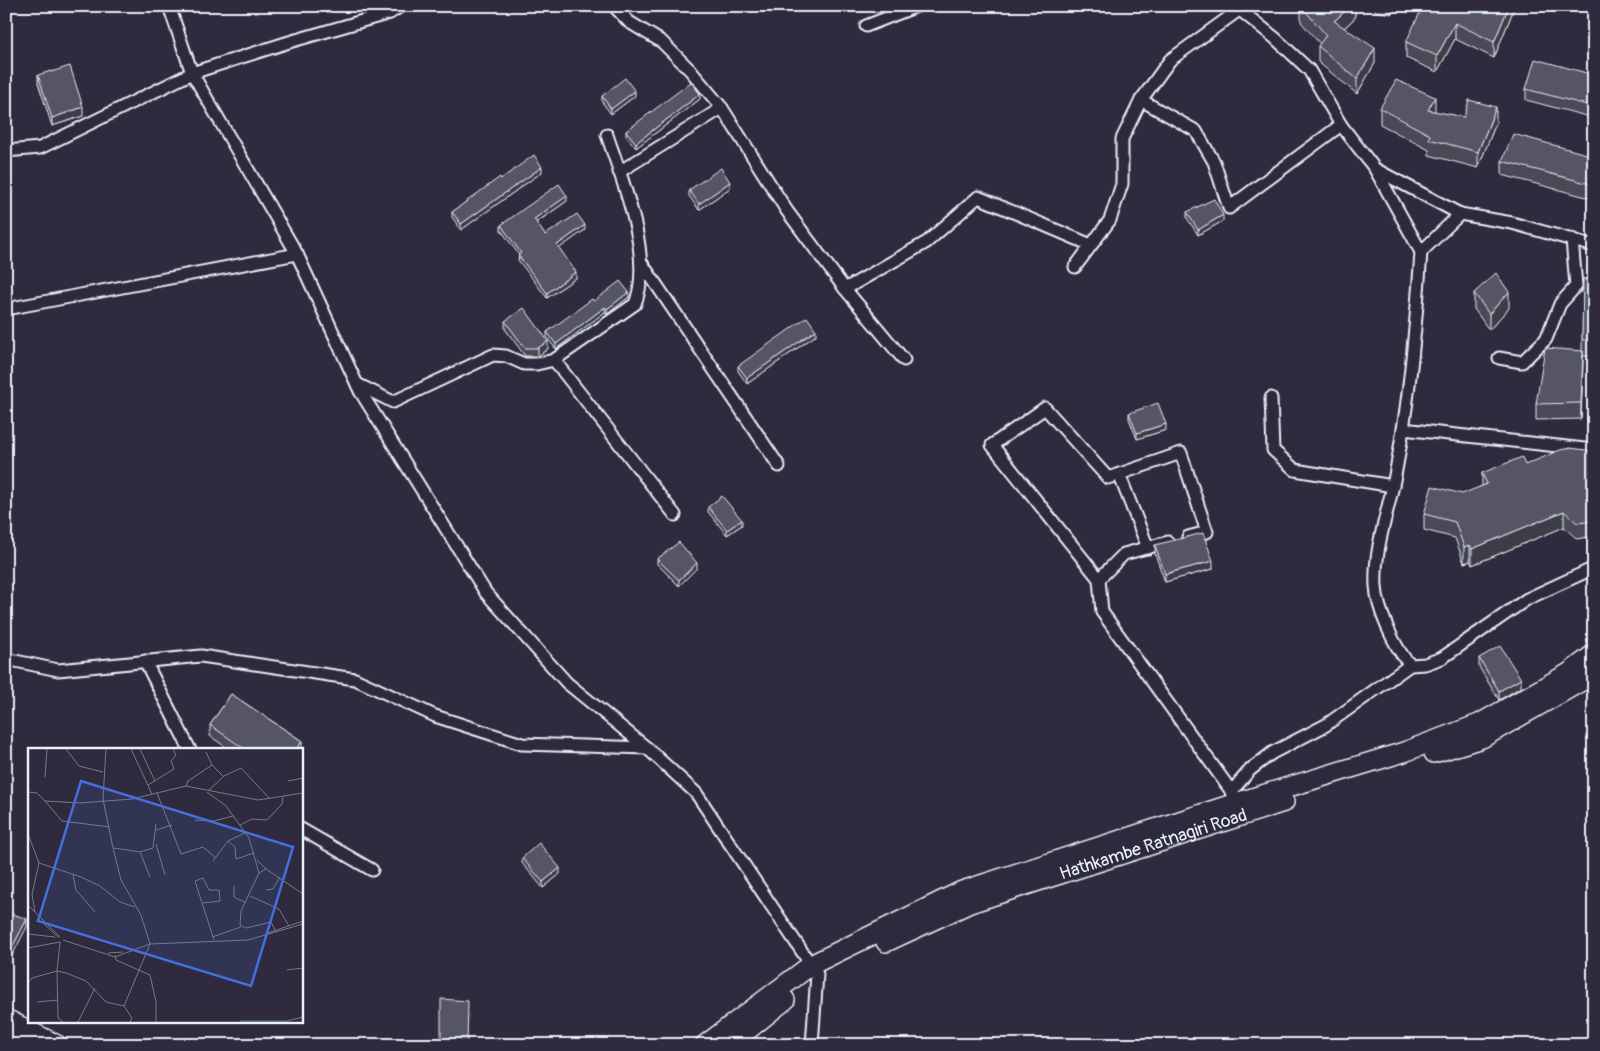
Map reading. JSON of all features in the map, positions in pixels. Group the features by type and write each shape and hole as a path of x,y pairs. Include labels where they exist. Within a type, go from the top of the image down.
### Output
{"main road":[{"path":"1239,802 1404,752 1479,724 1569,673 1594,654"},
{"name":"Hathkambe Ratnagiri Road","path":"729,1045 814,969 970,903 1239,802 1482,738 1594,674"},
{"path":"704,1045 814,969"},
{"path":"6,1019 57,1045"},
{"path":"6,1035 22,1045"}],"street":[{"path":"169,6 192,73 297,254 357,384 486,593 568,683 647,748 696,793 814,969 812,1045"},
{"path":"6,151 40,148 192,73 289,42 390,13 401,6"},
{"path":"614,6 629,22 662,42 690,70 722,108 787,211 845,289 904,360"},
{"path":"866,26 917,6"},
{"path":"1075,268 1110,220 1122,184 1122,139 1141,100 1170,60 1237,8 1275,38 1309,70 1341,125 1375,169 1421,252 1415,334 1403,429 1393,486 1377,554 1376,587 1385,622 1401,655 1410,665"},
{"path":"1141,100 1196,131 1214,162 1229,208 1341,125"},
{"path":"619,172 722,108"},
{"path":"357,384 393,402 493,355 506,356 524,364 537,364 554,360 635,304 639,294 640,262 633,214 606,135"},
{"path":"1375,169 1460,214 1512,223 1594,246"},
{"path":"845,289 927,242 978,197 1091,245"},
{"path":"1421,252 1460,214"},
{"path":"1499,358 1522,362 1546,339 1560,304 1576,286 1572,239"},
{"path":"6,309 297,254"},
{"path":"640,262 779,466"},
{"path":"554,360 675,515"},
{"path":"1270,398 1273,450 1295,470 1393,486"},
{"path":"1099,579 1124,554 1207,532 1181,453 1108,478 1045,408 992,445 1099,579 1102,612 1239,802"},
{"path":"1403,429 1594,450"},
{"path":"1119,474 1148,548"},
{"path":"1239,802 1250,770 1272,753 1326,725 1410,665 1425,664 1442,658 1528,599 1594,568"},
{"path":"6,659 58,670 201,656 355,679 435,716 522,744 647,748"},
{"path":"145,661 189,748"},
{"path":"302,830 372,870"}],"building":[{"path":"1301,6 1351,6 1334,21 1375,48 1357,79 1318,46 1326,35"},
{"path":"1423,6 1459,6 1468,10 1470,6 1509,6 1494,42 1455,23 1437,56 1406,42"},
{"path":"1535,59 1594,75 1594,107 1526,89"},
{"path":"70,66 83,107 52,118 38,75"},
{"path":"625,78 635,91 611,109 602,96"},
{"path":"1396,80 1435,97 1428,110 1464,117 1469,100 1496,107 1478,152 1429,139 1430,135 1380,108"},
{"path":"691,82 700,94 636,143 626,131"},
{"path":"1513,134 1594,156 1594,185 1502,161"},
{"path":"534,155 542,167 461,224 452,212"},
{"path":"721,168 730,182 699,204 689,190"},
{"path":"559,184 567,196 534,219 545,235 577,214 585,225 557,245 576,272 547,293 518,255 521,253 501,225"},
{"path":"1214,199 1223,215 1198,230 1187,212"},
{"path":"1496,273 1509,292 1489,314 1474,293"},
{"path":"1583,279 1594,279 1594,340 1582,340"},
{"path":"620,281 629,292 607,309 605,307 556,344 547,332 592,299 594,301"},
{"path":"524,308 548,341 538,348 525,348 505,321"},
{"path":"807,317 816,330 747,378 738,366"},
{"path":"1545,348 1583,351 1581,403 1536,404"},
{"path":"1158,403 1166,424 1137,433 1129,413"},
{"path":"1570,448 1594,451 1594,521 1577,523 1564,511 1472,549 1470,545 1464,547 1455,522 1424,514 1432,486 1462,494 1487,484 1482,473 1522,457 1525,465 1560,450"},
{"path":"722,496 742,520 727,530 708,507"},
{"path":"1203,533 1213,561 1165,574 1155,545"},
{"path":"679,542 697,563 679,580 657,559"},
{"path":"1500,646 1521,679 1499,691 1479,658"},
{"path":"231,694 302,741 297,748 243,748 210,725"},
{"path":"539,843 560,868 543,882 522,858"},
{"path":"6,913 27,919 6,959"},
{"path":"441,999 468,1001 467,1045 441,1045"}]}
